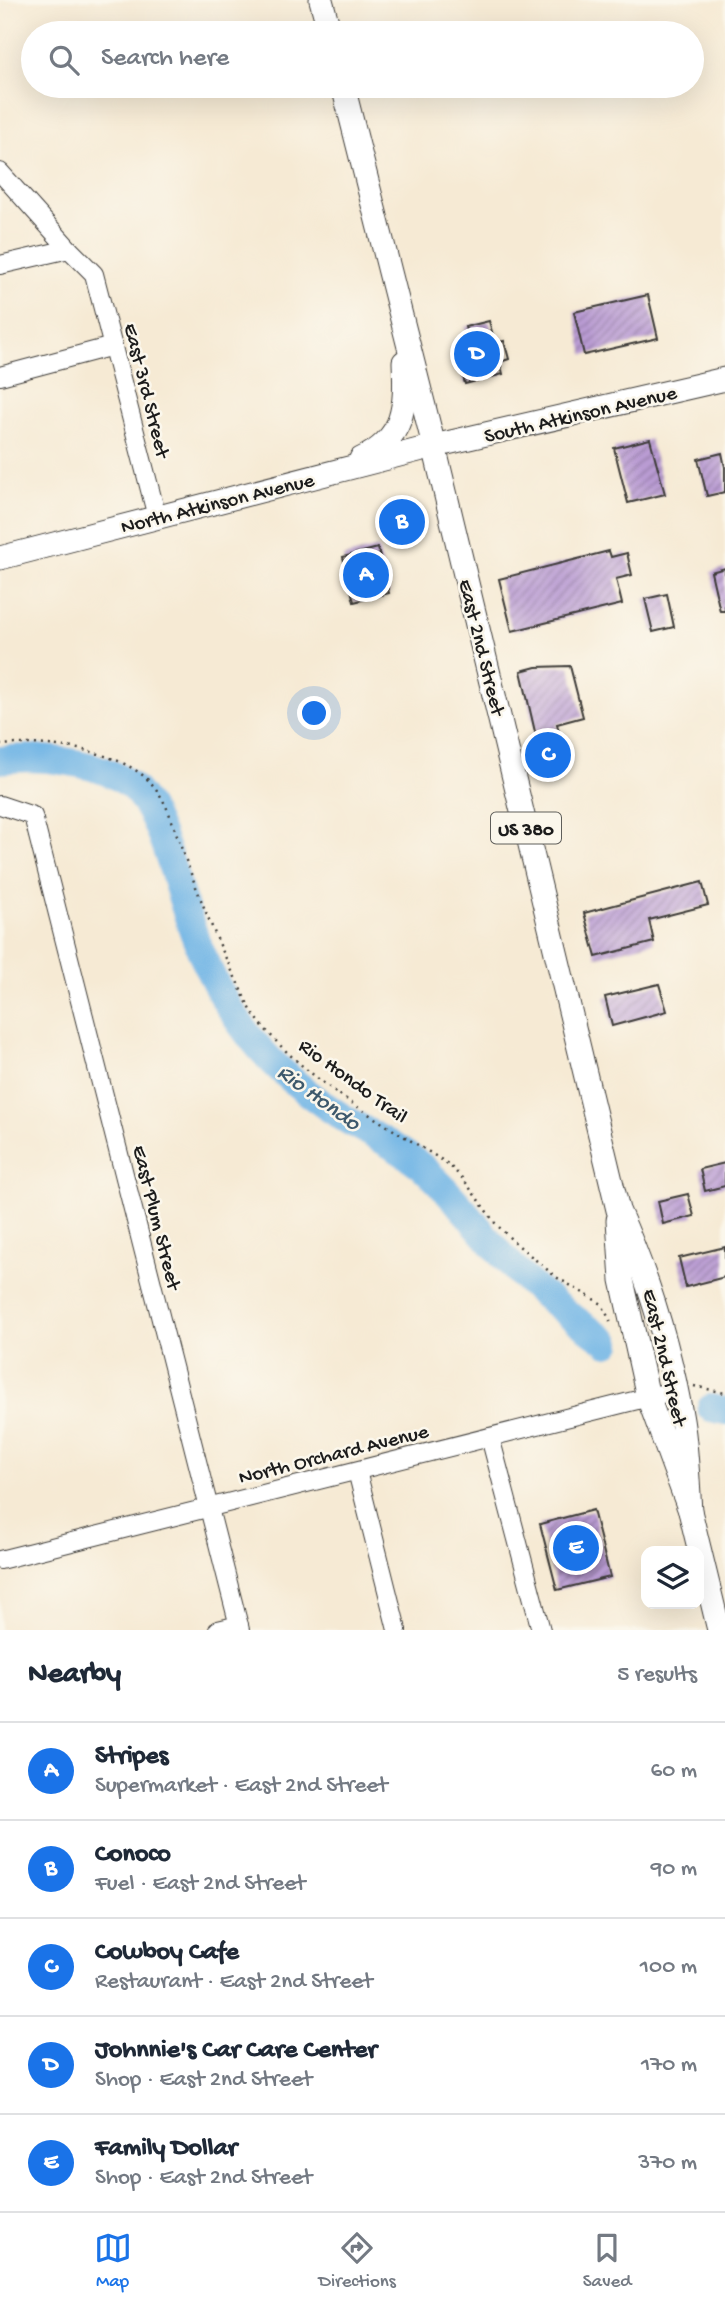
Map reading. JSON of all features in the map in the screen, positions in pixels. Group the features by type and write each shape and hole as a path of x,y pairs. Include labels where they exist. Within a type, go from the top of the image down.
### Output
{"main road":[{"path":"321,0 327,21"},
{"name":"East 2nd Street","path":"346,98 434,446 618,1210 646,1275 674,1380 683,1423 690,1511"},
{"path":"330,473 377,451 391,438 400,421 405,386 401,313"},
{"name":"South Atkinson Avenue","path":"434,446 725,379"},
{"name":"North Atkinson Avenue","path":"0,558 434,446"},
{"name":"East 2nd Street","path":"618,1210 622,1280 635,1342 648,1396 690,1511 719,1630"}],"street":[{"path":"0,172 69,249 0,265"},
{"name":"East 3rd Street","path":"69,249 94,274 157,517"},
{"path":"0,376 113,346"},
{"name":"East Plum Street","path":"0,805 33,816 239,1627"},
{"name":"North Orchard Avenue","path":"0,1560 648,1396 674,1380"},
{"path":"490,1437 541,1630"},
{"path":"357,1471 397,1630"},
{"path":"218,1630 239,1627"}],"path":[{"name":"Rio Hondo Trail","path":"0,745 22,743 100,755 129,765 149,780 170,817 211,929 254,1014 279,1045 303,1068 448,1164 464,1180 495,1223 556,1277 603,1304 610,1323 635,1342"},
{"path":"674,1380 725,1393"}],"building":[{"path":"648,295 658,338 584,355 574,312"},
{"path":"489,321 495,343 504,341 509,359 500,362 503,374 465,384 454,342 468,338 465,327"},
{"path":"650,439 665,494 628,503 614,448"},
{"path":"722,453 725,492 707,496 698,459"},
{"path":"418,506 423,529 386,538 380,515"},
{"path":"378,548 389,593 354,602 343,557"},
{"path":"609,551 611,557 627,553 632,575 616,579 622,604 512,631 499,579"},
{"path":"725,568 725,611 720,611 711,572"},
{"path":"667,594 674,627 653,632 645,599"},
{"path":"570,666 583,717 557,724 567,765 544,771 521,671 536,667"},
{"path":"702,882 708,905 649,920 654,942 596,957 584,913"},
{"path":"659,984 667,1011 612,1026 605,997"},
{"path":"725,1163 725,1186 705,1191 700,1169"},
{"path":"688,1194 694,1216 663,1224 658,1201"},
{"path":"725,1247 725,1277 686,1287 679,1258"},
{"path":"593,1510 610,1577 557,1590 540,1524"}],"waterway":[{"name":"Rio Hondo","path":"0,760 32,758 69,762 104,771 132,787 151,813 159,830 193,931 223,998 260,1049 284,1073 325,1105 420,1165 446,1190 526,1280 608,1343"},
{"name":"Rio Hondo","path":"711,1408 725,1411"}],"place":[{"name":"Johnnie's Car Care Center","path":"477,354"},
{"name":"Conoco","path":"402,522"},
{"name":"Stripes","path":"366,575"},
{"name":"Cowboy Cafe","path":"548,755"},
{"name":"Family Dollar","path":"576,1548"}]}
